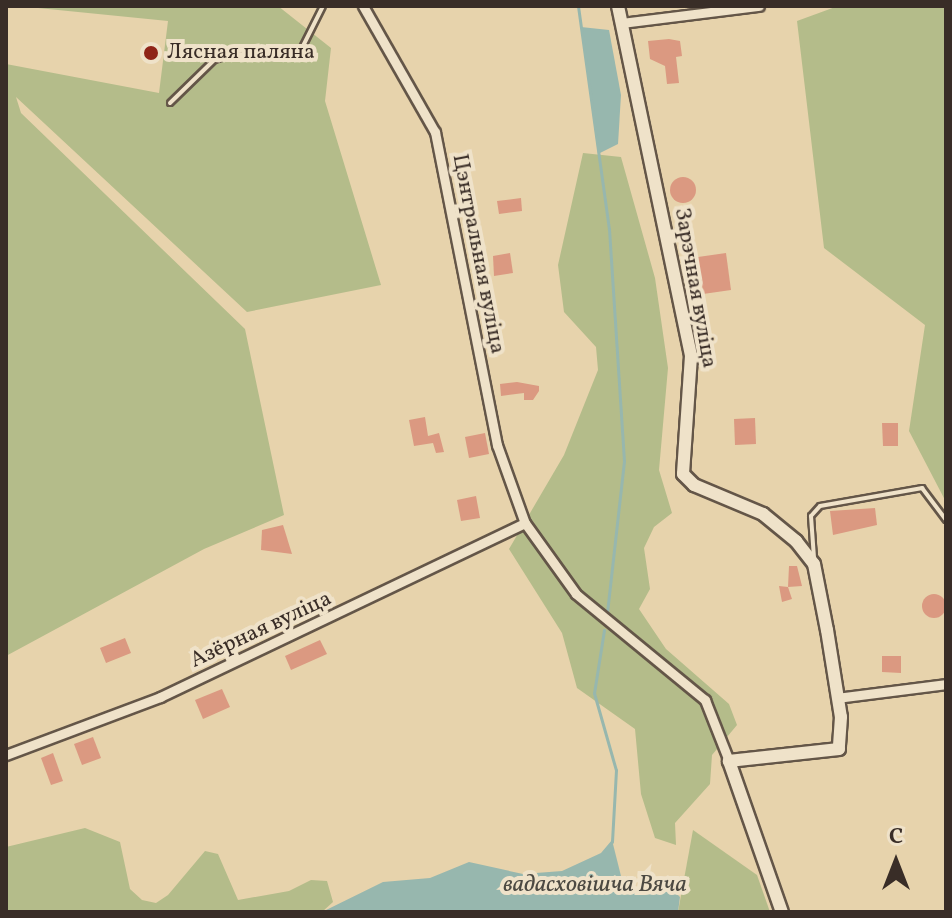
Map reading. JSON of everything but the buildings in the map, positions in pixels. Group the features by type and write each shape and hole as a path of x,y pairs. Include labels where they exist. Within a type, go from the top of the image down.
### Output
{"street":[{"name":"Цэнтральная вуліца","path":"363,6 435,132 497,445 525,523 562,580 705,700 729,761"},
{"name":"Зарэчная вуліца","path":"618,6 691,356 683,474 694,485 763,514 814,564"},
{"path":"622,23 759,6"},
{"name":"Азёрная вуліца","path":"6,755 160,697 525,523"},
{"path":"782,912 729,761 839,749 837,698 814,564"},
{"path":"837,698 946,684"}],"lane":[{"path":"170,103 214,60 235,54 284,58 301,50 323,6"},
{"path":"814,564 811,516 820,506 922,488 946,520"}],"green space":[{"path":"18,6 278,6 331,48 325,101 381,285 247,312 16,97 21,113 245,329 284,515 204,549 6,656 6,64 159,93 168,21"},
{"path":"838,6 946,6 946,502 909,431 925,325 824,248 797,21"},
{"path":"583,153 621,157 655,278 668,368 659,470 672,513 654,527 644,548 650,589 639,609 666,649 729,704 737,725 712,755 710,784 675,823 676,845 655,838 641,794 635,729 577,688 562,633 509,549 564,455 598,370 596,347 564,312 558,265"},
{"path":"85,828 120,842 130,889 142,900 156,903 168,895 205,851 218,854 238,900 289,891 311,880 327,881 333,902 322,912 6,912 6,847"},
{"path":"693,830 757,875 770,912 678,912"}],"water":[{"path":"581,27 609,30 621,95 618,144 598,154"},
{"name":"вадасховішча Вяча","path":"612,840 624,888 635,893 674,891 680,897 678,912 322,912 383,882 430,878 469,862 523,874 562,871 601,853"}],"waterway":[{"path":"578,6 609,229 624,461 607,613"},
{"path":"604,630 594,693 616,770 612,842"}],"place":[{"name":"Лясная паляна","path":"151,53"}]}
